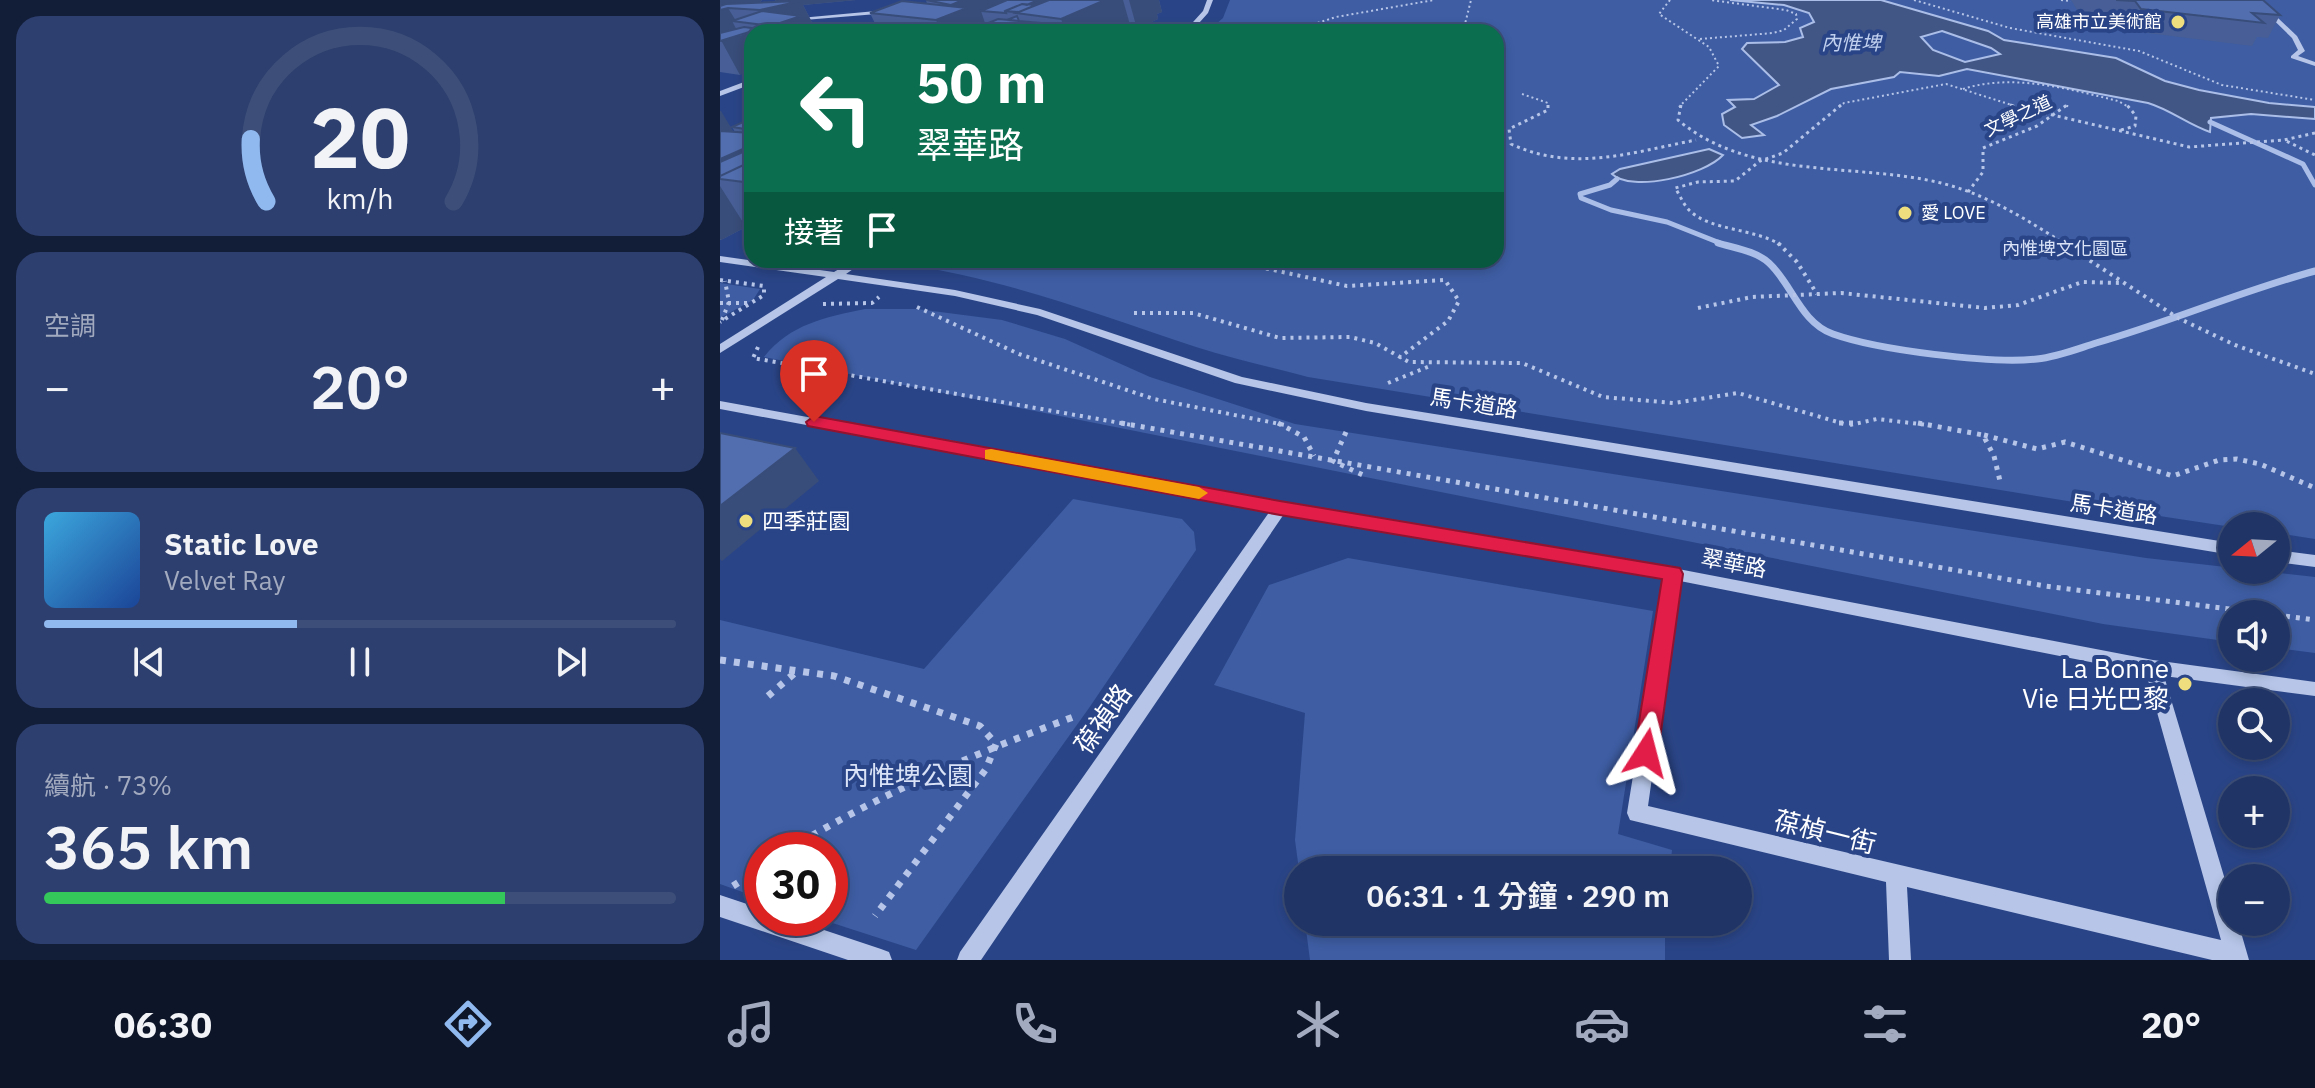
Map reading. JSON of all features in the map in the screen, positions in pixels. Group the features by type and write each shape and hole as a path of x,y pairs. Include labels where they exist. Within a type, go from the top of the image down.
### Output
{"street":[{"path":"1195,24 1206,12 1210,0"},
{"path":"2256,0 2298,41 2302,51 2293,57 2315,64"},
{"path":"779,18 898,9"},
{"path":"720,94 744,84"},
{"name":"馬卡道路","path":"720,259 744,263"},
{"name":"馬卡道路","path":"778,268 955,293 1040,312 1200,368 1298,394 2218,547"},
{"path":"720,349 850,268"},
{"name":"翠華路","path":"720,405 1280,508 1673,574 2153,667 2315,689"},
{"name":"葆禎路","path":"968,960 1280,508"},
{"path":"2290,558 2315,561"},
{"name":"葆楨一街","path":"1673,574 1637,813 2238,958"},
{"path":"2153,667 2238,958"},
{"path":"1896,876 1900,960"},
{"path":"720,906 881,960"}],"path":[{"path":"1314,24 1336,17 1434,0"},
{"path":"1465,24 1471,0"},
{"path":"1670,0 1659,14 1699,39 1715,55 1719,66 1678,108 1678,120 1697,139 1760,161 1892,172 1968,192 2035,225 2162,309 2268,360 2315,373"},
{"path":"1699,39 1773,33 1784,30 1797,19 1796,14 1778,9 1732,7 1710,0"},
{"path":"1914,0 2010,28 2139,51 2222,85 2315,100"},
{"path":"2061,0 2071,1"},
{"path":"1963,90 1988,83 2034,86 2118,101 2128,106 2136,116 2135,126 2121,130"},
{"path":"1817,294 1810,275 1794,254 1770,239 1722,226 1691,212 1675,188 1698,182 1735,181 1760,161 1783,153 1844,103 1932,85 1946,84 2055,115 2189,147 2250,144 2315,133"},
{"path":"1522,94 1539,97 1548,103 1548,110 1509,129 1511,144 1539,155 1589,160 1697,139"},
{"name":"文學之道","path":"1968,192 1983,172 1983,148 1998,138 2022,133 2066,109 2068,103"},
{"path":"2284,140 2315,155"},
{"path":"1264,268 1347,286 1445,280 1459,301 1448,321 1399,358"},
{"path":"722,281 764,286 764,295 721,322 729,302 722,281"},
{"path":"1698,308 1780,295 1817,294 1985,308 2018,305 2082,282 2122,283"},
{"path":"720,303 751,303"},
{"path":"811,312 822,304 872,303"},
{"path":"917,307 1019,354 1141,395 1284,424 1304,437 1315,457"},
{"path":"1134,313 1193,313 1280,338 1350,337 1375,343 1399,358 1435,365"},
{"path":"765,342 754,350 753,358 2045,586 2218,608"},
{"path":"1388,383 1414,370 1435,365 1495,360 1522,363 1603,397 1674,403 1738,393 1815,418 1849,425 1877,419 1902,420 2037,449 2065,442 2173,476 2188,476 2224,459 2241,460 2315,488"},
{"path":"1333,461 1346,432"},
{"path":"1983,435 1994,456 2000,481"},
{"path":"1333,461 1363,475"},
{"path":"2290,617 2315,620"},
{"path":"720,660 834,676 980,726 996,744"},
{"path":"768,696 797,671"},
{"path":"818,832 870,801 996,744 1076,716"},
{"path":"875,916 986,769 996,744"},
{"path":"720,895 744,879"}],"green space":[{"name":"內惟埤文化園區","path":"1230,0 2315,0 2315,539 2290,535 2290,512 2218,512 2218,525 1308,377 1210,351 1016,289 926,268 1504,268 1504,24 1216,24 1223,18"},
{"path":"720,283 760,289 753,300 720,318"},
{"path":"865,309 917,309 1002,320 1065,339 1150,377 1295,424 2146,558 2218,566 2218,584 2290,584 2290,574 2315,577 2315,653 2290,650 2290,600 2218,600 2218,640 2103,624 764,357 797,329"},
{"name":"內惟埤公園","path":"1073,499 1182,519 1194,532 1196,550 1089,708 916,950 848,928 848,832 744,832 744,893 720,884 720,620 924,669"},
{"path":"1348,558 1653,611 1618,834 1672,850 1671,856 1297,856 1295,840 1305,713 1214,685 1269,585"},
{"path":"1307,936 1665,936 1665,960 1310,960"}],"water":[{"name":"內惟埤","path":"1730,0 1881,0 1988,31 2004,40 2116,58 2165,81 2199,90 2269,103 2315,107 2315,119 2251,114 2211,118 2210,132 2148,103 1967,69 1939,76 1900,72 1894,77 1831,89 1777,116 1751,125 1764,135 1742,138 1724,125 1722,114 1735,107 1728,100 1754,99 1779,85 1742,49 1747,43 1785,42 1803,37 1800,28 1814,22 1809,13 1784,5","holes":["1942,31 2000,54 1965,62 1933,50 1921,37"]},
{"path":"1709,149 1723,155 1685,175 1635,182 1612,174 1620,169"}],"building":[{"path":"926,0 963,0 951,5"},
{"path":"1007,0 1038,0 1006,13 981,11"},
{"path":"1049,0 1105,0 1061,19 1016,13"},
{"path":"2116,0 2263,0 2280,15 2252,13 2264,23 2141,9 2135,1"},
{"path":"801,1 760,10 720,10 720,6 726,4"},
{"path":"902,1 967,8 936,20 870,13"},
{"path":"1022,4 1036,5 1019,12 1005,11"},
{"path":"762,11 801,16 777,24 732,21"},
{"path":"998,19 1052,24 986,24"},
{"path":"744,27 744,34 720,41 720,33"},
{"path":"744,122 744,129 732,127"},
{"path":"720,131 744,132 744,148 720,159"},
{"path":"744,152 744,165 720,176 720,162"},
{"path":"744,165 744,182 720,179 720,176"},
{"path":"720,433 795,448 720,506"}],"waterway":[{"path":"2210,122 2303,164 2315,185"},
{"path":"1617,179 1610,185 1580,194 1581,198 1611,210 1667,222 1725,245"},
{"path":"1718,243 1751,253 1769,263 1805,312 1822,329 1853,340 1964,358 2017,360 2059,355 2315,271"}],"slow traffic":[{"path":"991,455 1199,493"}],"place":[{"name":"高雄市立美術館","path":"2178,22"},
{"name":"愛 LOVE","path":"1905,213"},
{"name":"四季莊園","path":"746,521"},
{"name":"La Bonne Vie 日光巴黎","path":"2185,684"}],"route":[{"path":"814,422 1280,508 1673,574 1646,753"}]}
